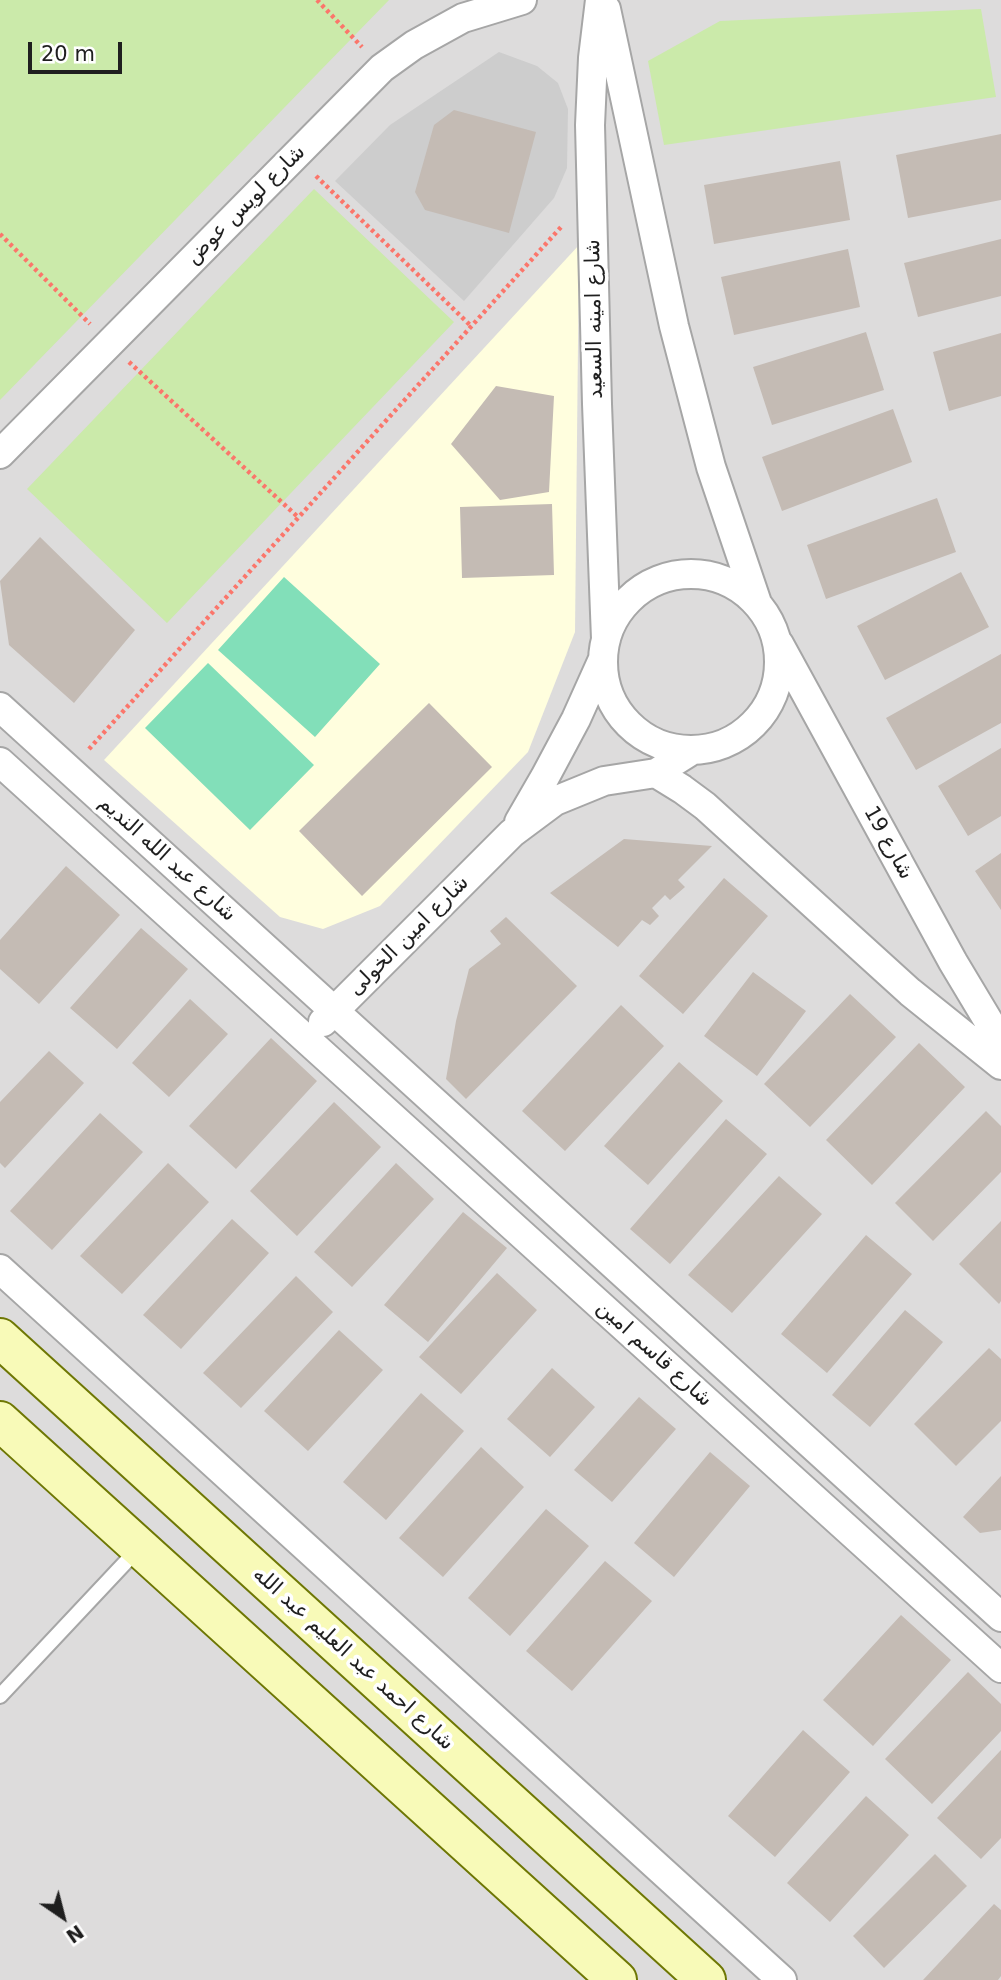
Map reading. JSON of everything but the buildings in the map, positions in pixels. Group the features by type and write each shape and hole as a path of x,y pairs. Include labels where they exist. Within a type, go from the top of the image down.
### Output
{"street":[{"name":"شارع لويس عوض","path":"0,454 382,68 414,44 463,18 522,0"},
{"name":"شارع امينه السعيد","path":"602,0 593,58 590,112 604,649"},
{"name":"شارع امينه السعيد","path":"602,0 674,326 711,467 757,603"},
{"path":"694,574 718,578 739,587 757,603 770,621 778,642 780,664 776,687 767,708 753,726 734,739 713,748 691,751 665,747 642,737 625,722 612,703 604,682 604,649 615,617 630,598 649,585 671,576 694,574"},
{"name":"شارع 19","path":"778,642 953,962 1001,1042"},
{"name":"شارع امين الخولى","path":"512,833 576,719 604,649"},
{"name":"شارع عبد الله النديم","path":"0,707 334,1011"},
{"path":"642,737 656,773 705,806 910,992 1001,1065"},
{"path":"656,773 691,751"},
{"name":"شارع عبد الله النديم","path":"0,762 306,1039"},
{"name":"شارع امين الخولى","path":"306,1039 512,833 555,801 604,781 656,773"},
{"name":"شارع قاسم امين","path":"334,1011 1001,1617"},
{"name":"شارع قاسم امين","path":"306,1039 1001,1668"},
{"path":"0,1269 782,1980"},
{"name":"شارع احمد عبد العليم عبد الله","path":"0,1338 706,1980"},
{"path":"0,1421 617,1980"},
{"path":"139,1548 181,1503"}],"lane":[{"path":"0,1696 139,1548"}],"path":[{"path":"317,0 382,68"},
{"path":"294,156 471,326"},
{"path":"70,770 592,192"},
{"path":"0,234 109,344 299,518"}],"shaded area":[{"path":"0,0 1001,0 1001,1980 0,1980"},
{"path":"499,52 537,66 558,83 568,109 567,168 554,198 464,301 335,181 390,125"},
{"path":"579,245 575,632 528,752 380,906 323,929 280,917 104,760"}],"green space":[{"path":"0,0 389,0 0,400"},
{"path":"981,9 996,97 664,145 648,61 720,21"},
{"path":"314,189 454,322 167,623 27,489"},
{"path":"284,577 380,664 315,737 218,650"},
{"path":"208,663 314,765 250,830 145,728"}]}
